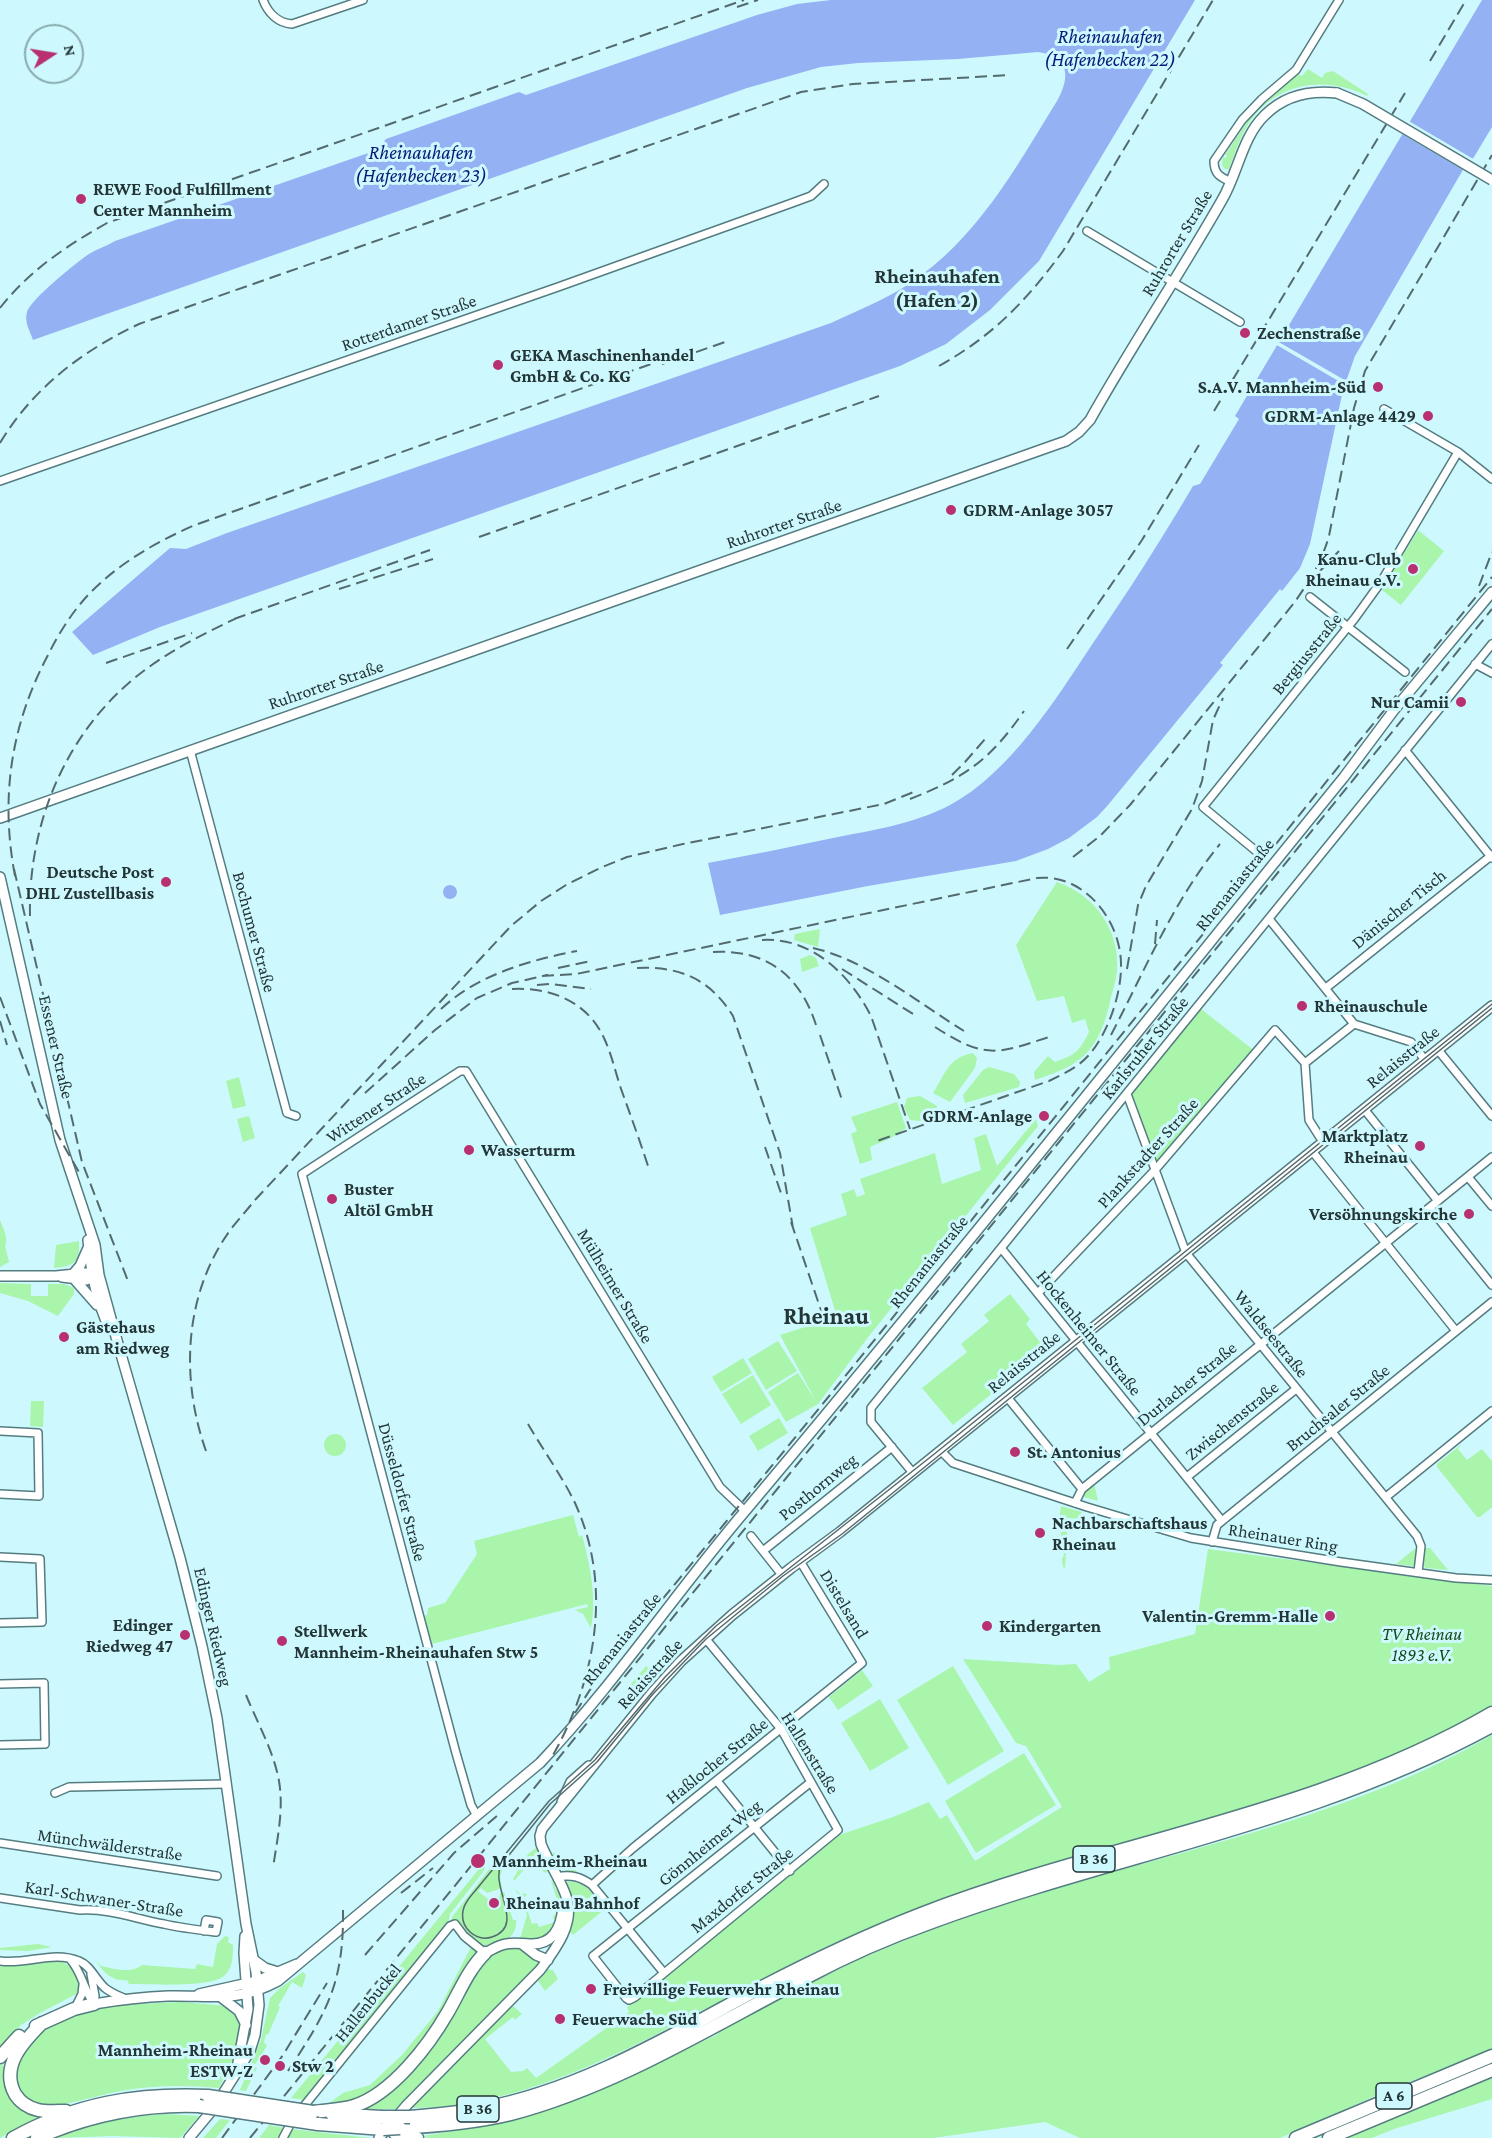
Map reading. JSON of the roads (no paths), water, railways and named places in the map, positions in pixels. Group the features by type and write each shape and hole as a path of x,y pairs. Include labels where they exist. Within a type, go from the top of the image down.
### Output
{"highway":[{"name":"B 36","path":"38,2138 72,2117 125,2098 177,2094 208,2096 322,2115 385,2129 475,2121 543,2104 618,2075 823,1956 924,1913 1036,1876 1317,1792 1398,1760 1492,1713"},
{"name":"B 36","path":"385,2129 410,2117 480,2109 536,2094 605,2068 702,2026 830,1965 932,1922 1004,1897 1327,1800 1408,1768 1492,1726"},
{"path":"322,2115 361,2103 376,2095 399,2075 437,2030 471,1968 485,1953"},
{"path":"0,2057 29,2028 74,2009 94,2004"},
{"path":"42,2023 25,2039 12,2057 9,2072 11,2086 19,2099 31,2108 72,2117"},
{"name":"A 6","path":"1296,2138 1492,2056"},
{"name":"A 6","path":"1329,2138 1492,2070"},
{"name":"B 36","path":"14,2138 46,2121 164,2106 199,2106 322,2115"},
{"path":"50,2138 72,2117"},
{"path":"385,2129 417,2138"}],"street":[{"path":"263,0 275,18 292,24 363,0"},
{"name":"Ruhrorter Straße","path":"0,818 190,750 660,589 1066,441 1090,420 1174,282 1231,182 1217,175 1214,161 1242,120 1300,65 1339,0"},
{"path":"1231,182 1252,131 1273,108 1303,94 1318,92 1337,93 1364,104 1492,180"},
{"name":"Rotterdamer Straße","path":"0,481 792,203 811,196 824,184"},
{"path":"1087,231 1240,322"},
{"path":"1384,409 1458,452 1492,479"},
{"name":"Bergiusstraße","path":"1256,851 1203,807 1348,627 1381,582 1458,452"},
{"name":"Rhenaniastraße","path":"253,1987 268,1986 292,1971 540,1763 563,1738 744,1511 856,1377 1344,777 1415,683 1492,592"},
{"path":"1310,597 1405,672"},
{"name":"Karlsruher Straße","path":"913,1473 871,1422 871,1408 1492,644"},
{"path":"1475,664 1492,673"},
{"name":"Bochumer Straße","path":"190,750 287,1113 296,1116"},
{"path":"1405,750 1491,856"},
{"name":"Dänischer Tisch","path":"1326,988 1491,856"},
{"name":"Essener Straße","path":"0,877 60,1140 94,1245 94,1275"},
{"path":"1269,919 1354,1024 1411,1042 1425,1060"},
{"name":"Relaisstraße","path":"385,2129 548,1960 565,1931 568,1912 566,1896 543,1849 540,1836 544,1825 562,1802 571,1782 596,1762 666,1678 705,1638 782,1575 836,1536 1364,1109 1389,1095 1425,1060 1492,1006"},
{"path":"1323,1142 1309,1120 1305,1063 1354,1024"},
{"name":"Plankstadter Straße","path":"1038,1293 1155,1170 1275,1030 1305,1063"},
{"path":"1438,1050 1492,1116"},
{"name":"Wittener Straße","path":"302,1174 460,1071 466,1071"},
{"name":"Mülheimer Straße","path":"466,1071 720,1487 744,1511"},
{"name":"Waldseestraße","path":"1127,1094 1186,1253 1419,1540 1421,1546 1419,1572"},
{"path":"1364,1109 1438,1201"},
{"path":"1312,1152 1456,1331"},
{"name":"Durlacher Straße","path":"1075,1503 1082,1489 1492,1157"},
{"name":"Düsseldorfer Straße","path":"302,1174 456,1753 471,1805 477,1816"},
{"path":"1468,1177 1492,1206"},
{"path":"1430,1208 1492,1285"},
{"name":"Essener Straße","path":"87,1222 94,1275"},
{"path":"75,1276 89,1246"},
{"name":"Hockenheimer Straße","path":"1001,1248 1222,1521"},
{"path":"0,1276 94,1275"},
{"name":"Edinger Riedweg","path":"94,1275 101,1310 118,1344"},
{"name":"Edinger Riedweg","path":"94,1275 118,1344 198,1628 217,1718 246,1924 254,1960 253,1987"},
{"path":"75,1276 101,1310"},
{"name":"Bruchsaler Straße","path":"1212,1542 1217,1525 1492,1302"},
{"name":"Zwischenstraße","path":"1187,1477 1296,1389"},
{"path":"1007,1397 1082,1489"},
{"path":"1386,1497 1492,1411"},
{"path":"0,1431 38,1433 39,1496 0,1494"},
{"name":"Posthornweg","path":"763,1551 892,1447"},
{"name":"Rheinauer Ring","path":"941,1451 953,1463 1166,1532 1212,1542 1419,1572 1492,1580"},
{"path":"751,1536 782,1575"},
{"path":"0,1557 40,1559 42,1622 0,1623"},
{"name":"Distelsand","path":"800,1561 862,1663"},
{"name":"Hallenstraße","path":"705,1638 781,1729 838,1830"},
{"name":"Haßlocher Straße","path":"592,1885 633,1848 862,1663"},
{"path":"0,1684 44,1683 45,1743 0,1745"},
{"path":"717,1780 790,1871"},
{"name":"Gönnheimer Weg","path":"664,1973 629,2000 592,1956 811,1782"},
{"path":"55,1793 69,1787 227,1784"},
{"name":"Maxdorfer Straße","path":"664,1973 838,1830"},
{"name":"Münchwälderstraße","path":"0,1844 217,1876"},
{"path":"557,1877 582,1878 592,1885 664,1973"},
{"name":"Relaisstraße","path":"561,1937 562,1887"},
{"name":"Karl-Schwaner-Straße","path":"0,1898 80,1910 91,1909 204,1930"},
{"name":"Edinger Riedweg","path":"246,1924 244,1953 253,1987"},
{"path":"485,1953 503,1944 533,1945 543,1942 554,1936 560,1924"},
{"name":"Hallenbuckel","path":"283,2138 291,2122 450,1926 457,1925 464,1936 485,1953"},
{"path":"522,1944 536,1955 548,1960"},
{"path":"533,1945 541,1950 548,1960"},
{"path":"0,1961 25,1961 52,1956 79,1960 105,1987 126,1999"},
{"path":"69,1959 80,1972 94,2004"},
{"path":"254,1960 265,1968 278,1972"},
{"name":"Rhenaniastraße","path":"253,1987 278,1972 300,1964"},
{"path":"91,1972 95,1991 94,2004"},
{"path":"74,2009 82,1994 83,1980"},
{"path":"189,2138 213,2108 250,2051 255,2035 259,2005 268,1986"},
{"path":"94,2004 126,1999 188,1996 253,1987"},
{"path":"188,1996 222,1998 253,1987"},
{"path":"253,1987 259,2005"},
{"path":"237,2070 253,1987"},
{"path":"222,1998 239,2011 246,2026"}],"water":[{"path":"831,0 1195,0 1039,261 990,310 946,344 900,366 160,627 93,655 72,632 170,548 186,549 831,323 900,290 933,266 955,246 993,201 1057,101 1064,84 1064,69 1056,58 1038,52 821,67 747,88 33,340 27,323 27,312 36,299 65,273 89,254 115,241 377,150 386,139 519,92 526,95 757,15 797,4"},
{"path":"1482,0 1492,0 1492,127 1474,157 1464,168 1355,356 1343,390 1310,544 1300,568 1220,663 1223,665 1108,805 1097,817 1069,838 1016,861 868,886 720,915 708,863 878,829 936,812 972,791 1012,754 1030,733 1119,605 1193,486 1200,484 1239,419 1235,416"},
{"path":"447,885 453,885 457,892 453,899 447,899 443,895 443,889"}],"tram line":[{"path":"1492,1004 933,1455 716,1626 665,1677 595,1760 549,1801 469,1898 463,1917 470,1932 486,1938 502,1932 507,1915 500,1884 501,1865 550,1804 597,1762 653,1694 706,1639 783,1576 842,1534 1492,1008"}],"railway":[{"path":"0,308 23,282 49,260 107,223 744,0"},
{"path":"737,7 758,0"},
{"path":"939,366 976,342 1008,316 1036,286 1063,251 1213,0"},
{"path":"1430,61 1466,0"},
{"path":"0,443 28,405 60,373 98,346 139,324 801,92 853,84 1011,75"},
{"path":"1214,411 1405,93"},
{"path":"1073,857 1100,836 1130,805 1294,603 1310,579 1329,536 1354,408 1365,371 1492,155"},
{"path":"662,364 725,342"},
{"path":"15,876 11,847 9,790 17,735 25,708 35,681 66,623 89,594 125,563 152,546 195,525 668,358"},
{"path":"479,537 879,396"},
{"path":"1067,649 1142,540 1199,445"},
{"path":"234,619 430,550"},
{"path":"1320,571 1339,551"},
{"path":"1479,586 1492,552"},
{"path":"339,589 433,559"},
{"path":"575,1713 597,1679 830,1395 1492,577"},
{"path":"250,2138 1492,609"},
{"path":"30,916 35,850 43,818 54,787 86,730 107,704 144,671 184,645 241,616"},
{"path":"106,663 192,633"},
{"path":"1127,969 1138,905 1146,886 1192,809 1202,781 1213,720 1223,698"},
{"path":"910,799 947,783 988,755 1024,711"},
{"path":"952,775 986,738"},
{"path":"206,1451 192,1395 191,1337 204,1280 215,1254 231,1229 255,1200 511,926 541,901 566,885 627,857 884,804 916,791"},
{"path":"1111,1035 1174,912 1188,888 1220,844"},
{"path":"14,869 82,1162 128,1281"},
{"path":"542,976 576,974 1037,878 1054,878 1084,891 1096,902 1114,930 1121,963 1119,987 1112,1012 1102,1036 1088,1056 1075,1067 1049,1081 877,1141"},
{"path":"1155,944 1157,920"},
{"path":"762,940 780,941 813,952 827,961 852,986 871,1016 910,1129"},
{"path":"813,948 833,954 872,972 964,1031"},
{"path":"441,1009 455,997 487,978 523,964 577,951"},
{"path":"713,952 749,955 778,969 801,992 816,1025"},
{"path":"558,968 591,961"},
{"path":"637,968 667,969 692,977 714,993 733,1016 780,1153 793,1228"},
{"path":"842,969 913,1014"},
{"path":"365,1093 435,1030 477,998 512,983 548,975"},
{"path":"537,985 550,984 591,989"},
{"path":"512,989 540,991 566,999 588,1014 597,1025 609,1050 649,1169"},
{"path":"0,997 40,1104 80,1174"},
{"path":"0,1021 7,1045"},
{"path":"935,1027 967,1045 992,1051 1018,1047 1052,1036"},
{"path":"820,1035 843,1103"},
{"path":"765,1147 782,1196"},
{"path":"791,1222 824,1319"},
{"path":"528,1424 575,1503 587,1535 594,1567 596,1599 589,1664 568,1726 553,1755"},
{"path":"246,1695 269,1748 279,1781 280,1814 273,1868"},
{"path":"365,1955 454,1853 498,1815"},
{"path":"401,1893 433,1868"},
{"path":"288,2071 313,2031 330,1996 340,1958 343,1910"},
{"path":"222,2138 283,2055 327,1983"}],"place":[{"name":"REWE Food Fulfillment Center Mannheim","path":"81,199"},
{"name":"Zechenstraße","path":"1245,333"},
{"name":"GEKA Maschinenhandel GmbH & Co. KG","path":"498,365"},
{"name":"S.A.V. Mannheim-Süd","path":"1378,387"},
{"name":"GDRM-Anlage 4429","path":"1428,416"},
{"name":"GDRM-Anlage 3057","path":"951,510"},
{"name":"Kanu-Club Rheinau e.V.","path":"1413,569"},
{"name":"Nur Camii","path":"1461,702"},
{"name":"Deutsche Post DHL Zustellbasis","path":"166,882"},
{"name":"Rheinauschule","path":"1302,1006"},
{"name":"GDRM-Anlage","path":"1044,1116"},
{"name":"Marktplatz Rheinau","path":"1420,1146"},
{"name":"Wasserturm","path":"469,1150"},
{"name":"Buster Altöl GmbH","path":"332,1199"},
{"name":"Versöhnungskirche","path":"1469,1214"},
{"name":"Gästehaus am Riedweg","path":"64,1337"},
{"name":"St. Antonius","path":"1015,1452"},
{"name":"Nachbarschaftshaus Rheinau","path":"1040,1533"},
{"name":"Valentin-Gremm-Halle","path":"1330,1616"},
{"name":"Kindergarten","path":"987,1626"},
{"name":"Edinger Riedweg 47","path":"185,1635"},
{"name":"Stellwerk Mannheim-Rheinauhafen Stw 5","path":"282,1641"},
{"name":"Mannheim-Rheinau","path":"478,1861"},
{"name":"Rheinau Bahnhof","path":"494,1903"},
{"name":"Freiwillige Feuerwehr Rheinau","path":"591,1989"},
{"name":"Feuerwache Süd","path":"560,2019"},
{"name":"Mannheim-Rheinau ESTW-Z","path":"265,2060"},
{"name":"Stw 2","path":"280,2066"}],"district":[{"name":"Rheinauhafen (Hafen 2)","path":"937,289"},
{"name":"Rheinau","path":"826,1317"}],"water label":[{"name":"Rheinauhafen (Hafenbecken 22)","path":"1110,48"},
{"name":"Rheinauhafen (Hafenbecken 23)","path":"421,164"}],"park label":[{"name":"TV Rheinau 1893 e.V.","path":"1422,1644"}]}
